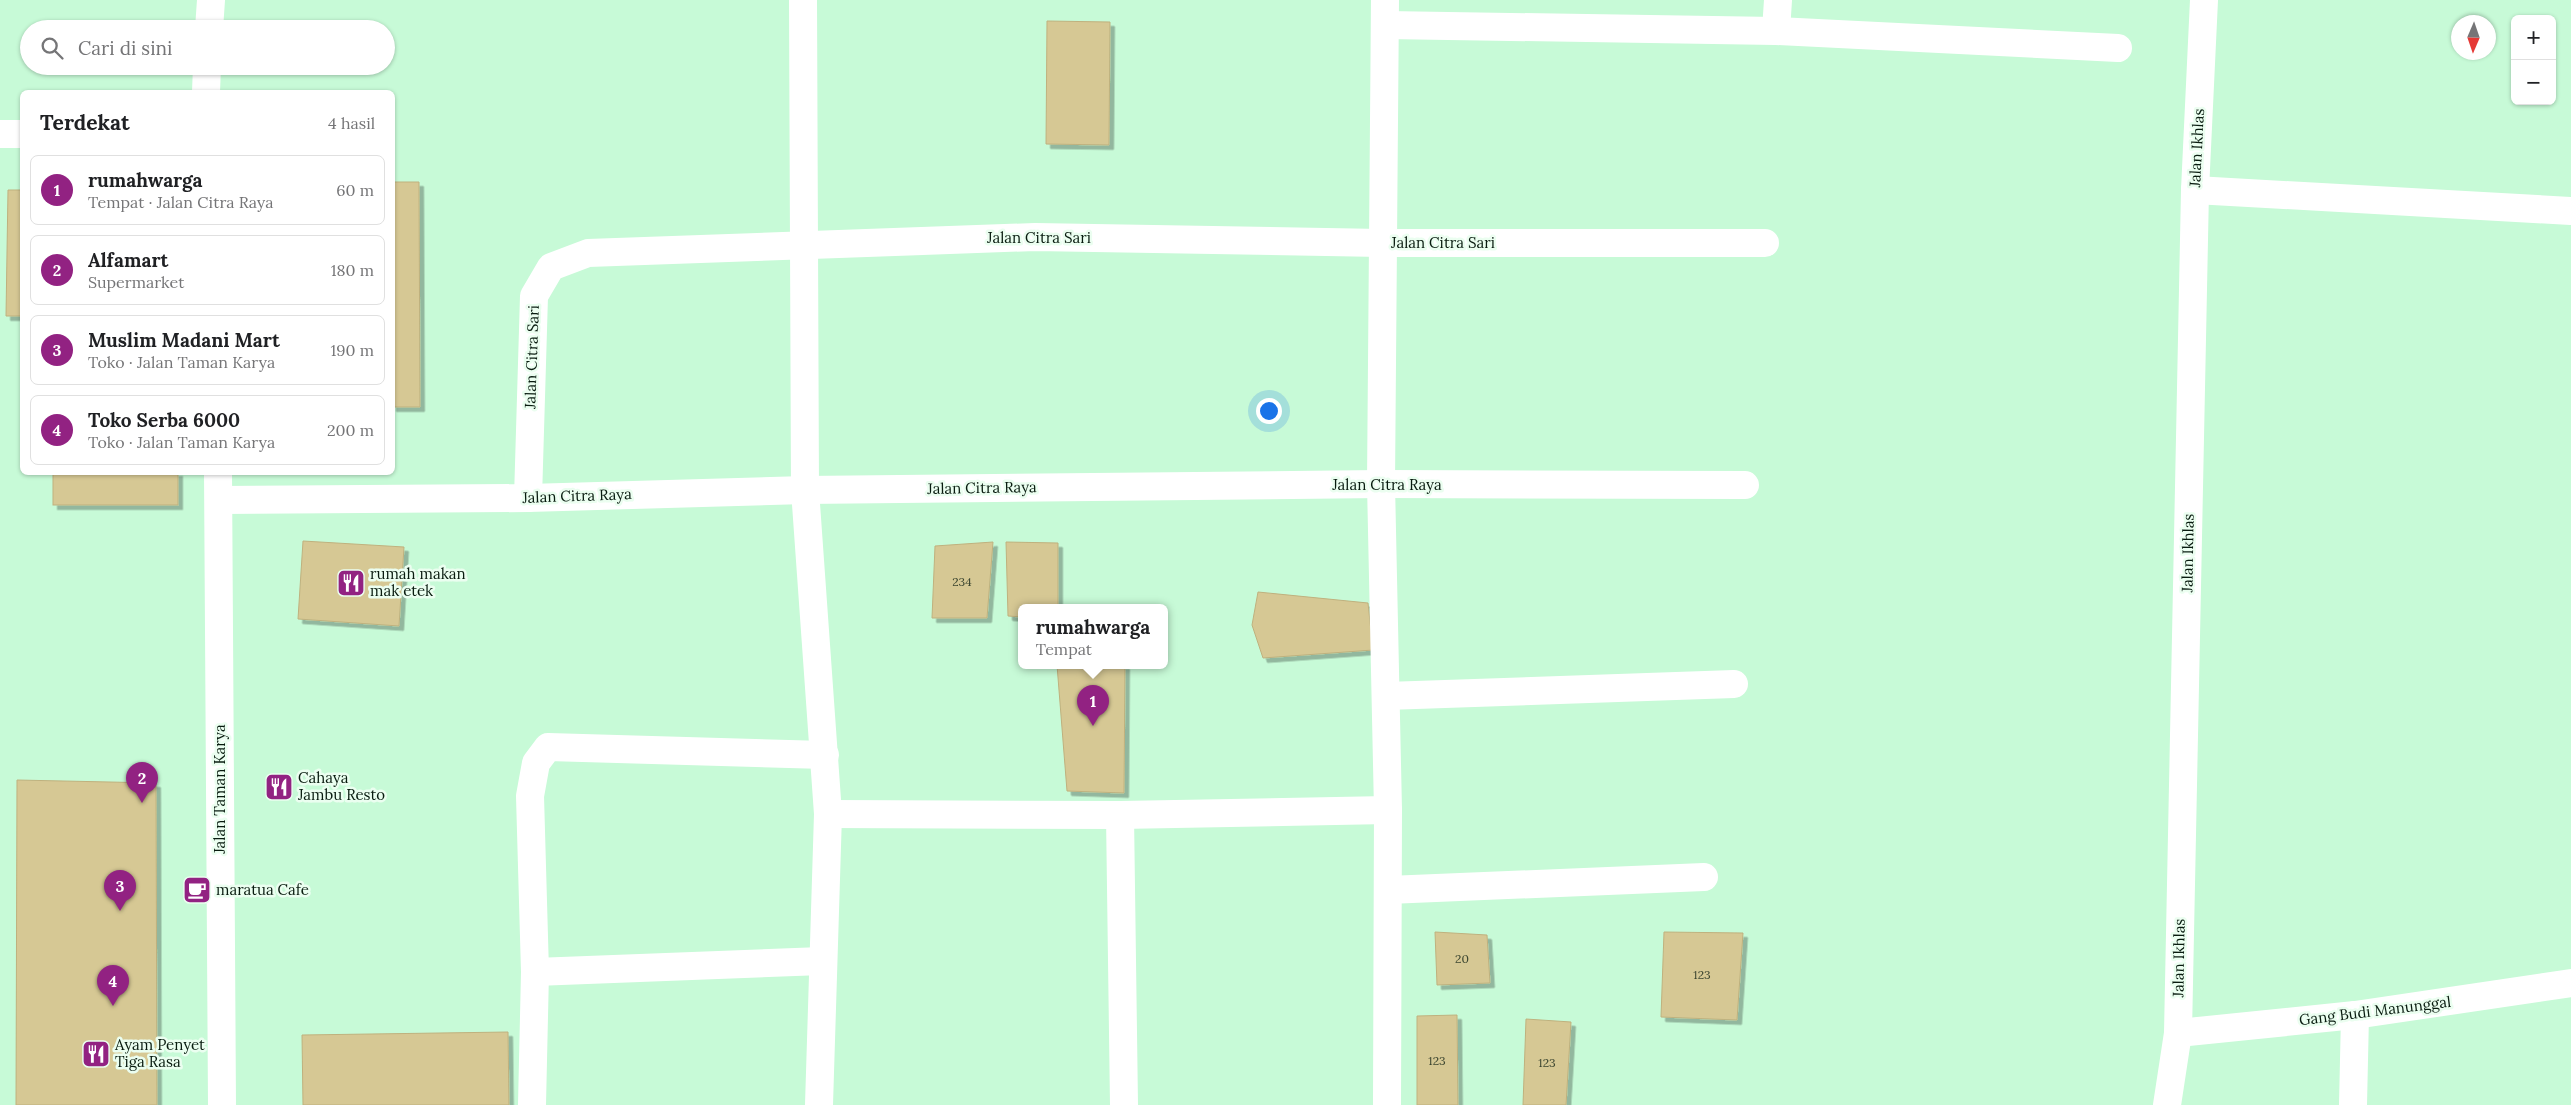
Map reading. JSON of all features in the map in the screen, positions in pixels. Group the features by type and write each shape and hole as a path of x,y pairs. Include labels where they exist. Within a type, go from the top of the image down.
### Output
{"street":[{"path":"210,20 211,0"},
{"path":"803,0 805,490 828,814 819,1105"},
{"path":"1776,31 1778,0"},
{"name":"Jalan Ikhlas","path":"2167,1105 2178,1033 2195,190 2204,0"},
{"path":"1386,1105 1388,810 1380,484 1385,12 2118,48"},
{"path":"206,90 207,75"},
{"path":"0,134 20,134"},
{"path":"2195,190 2571,212"},
{"name":"Jalan Citra Sari","path":"528,498 534,296 551,267 588,253 1036,237 1382,243 1764,243"},
{"name":"Jalan Taman Karya","path":"218,475 222,1105"},
{"name":"Jalan Citra Raya","path":"219,500 528,498 805,490 1380,484 1745,485"},
{"path":"1386,696 1734,684"},
{"path":"532,1105 535,972 530,796 536,763 548,747 825,754"},
{"path":"828,814 1120,815 1388,810"},
{"path":"1120,815 1124,1105"},
{"path":"1388,890 1704,877"},
{"path":"535,972 822,961"},
{"name":"Gang Budi Manunggal","path":"2178,1033 2355,1015 2571,983"},
{"path":"2353,1105 2355,1015"}],"building":[{"path":"1047,21 1110,22 1109,145 1046,144"},
{"path":"395,182 419,182 420,407 395,407"},
{"path":"8,190 20,190 20,316 6,316"},
{"path":"53,475 178,475 178,505 53,505"},
{"name":"rumah makan mak etek","path":"303,541 404,547 399,626 298,619"},
{"path":"993,542 987,618 932,618 935,546"},
{"path":"1006,542 1058,543 1058,604 1018,604 1018,617 1008,616"},
{"path":"1258,592 1368,603 1373,650 1263,658 1252,625"},
{"path":"1057,669 1125,669 1124,793 1067,791"},
{"path":"17,780 156,783 157,1105 16,1105"},
{"path":"1435,932 1487,935 1490,983 1437,985"},
{"path":"1664,932 1743,933 1737,1020 1661,1017"},
{"path":"1457,1015 1458,1105 1417,1105 1417,1016"},
{"path":"1526,1019 1571,1022 1566,1105 1523,1105"},
{"path":"508,1032 509,1105 303,1105 302,1035"}],"place":[{"name":"rumah makan mak etek","path":"351,583"},
{"name":"rumahwarga","path":"1093,726"},
{"name":"Cahaya Jambu Resto","path":"279,787"},
{"name":"Alfamart","path":"142,803"},
{"name":"maratua Cafe","path":"197,890"},
{"name":"Muslim Madani Mart","path":"120,911"},
{"name":"Toko Serba 6000","path":"113,1006"},
{"name":"Ayam Penyet Tiga Rasa","path":"96,1054"}]}
